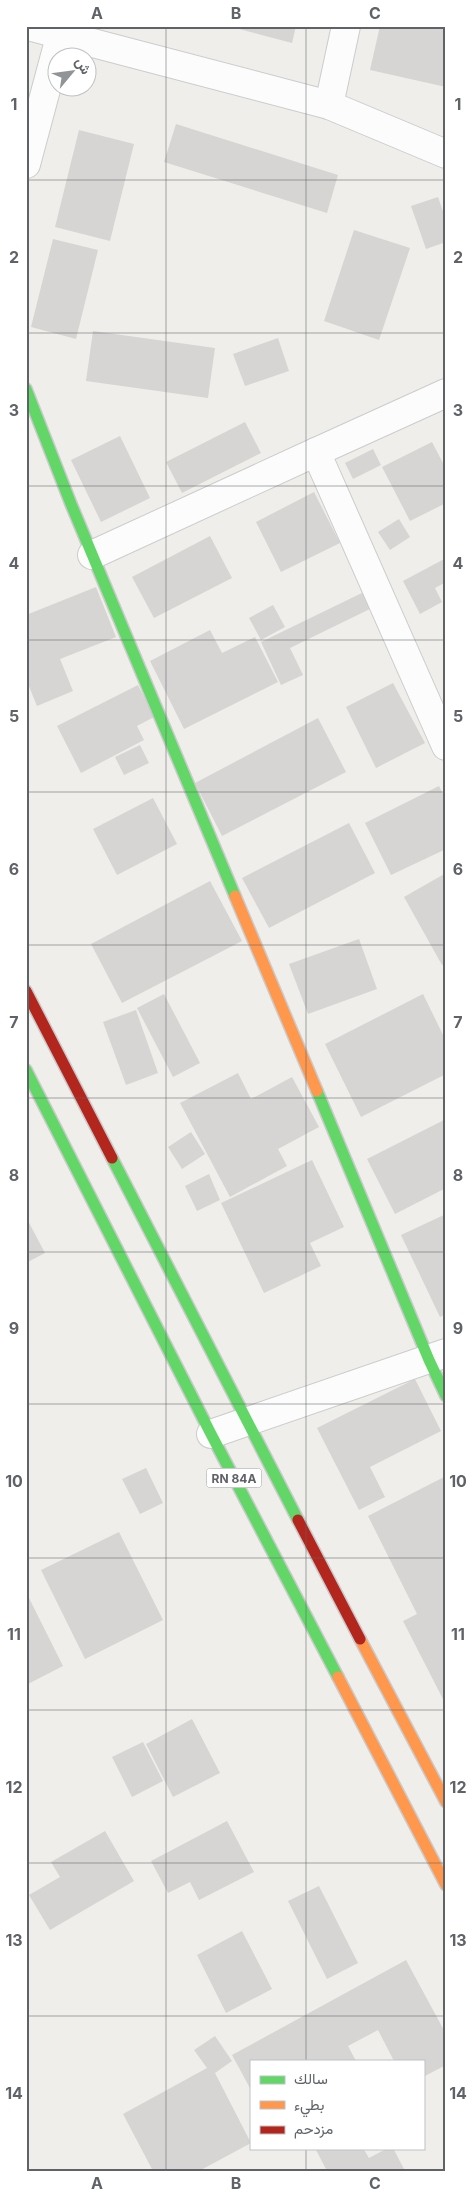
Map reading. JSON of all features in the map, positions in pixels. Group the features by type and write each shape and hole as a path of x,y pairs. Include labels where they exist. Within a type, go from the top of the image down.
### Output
{"main road":[{"path":"26,389 92,555 437,1357 446,1396"},
{"name":"RN 84A","path":"26,991 247,1423 446,1802"},
{"name":"RN 84A","path":"26,1070 211,1434 446,1885"}],"street":[{"path":"28,26 62,31 329,105 446,154"},
{"path":"329,105 346,26"},
{"path":"26,164 62,31"},
{"path":"92,555 446,393"},
{"path":"316,452 446,746"},
{"path":"211,1434 437,1357"}],"building":[{"path":"228,26 296,26 292,43"},
{"path":"380,26 446,26 446,87 370,70"},
{"path":"176,124 338,175 327,213 164,162"},
{"path":"79,130 134,144 110,241 55,227"},
{"path":"438,197 446,220 446,242 426,249 411,206"},
{"path":"354,230 410,248 379,340 324,321"},
{"path":"53,239 98,250 76,339 31,327"},
{"path":"93,331 215,348 208,398 86,381"},
{"path":"278,338 289,371 245,386 233,354"},
{"path":"245,422 261,453 182,493 166,462"},
{"path":"120,436 150,498 101,522 71,460"},
{"path":"432,442 446,469 446,503 410,521 382,467"},
{"path":"373,449 381,465 353,479 345,463"},
{"path":"314,492 340,543 281,572 256,522"},
{"path":"399,519 410,537 390,550 378,532"},
{"path":"210,536 232,578 154,618 132,577"},
{"path":"446,558 446,582 435,588 442,602 420,614 403,581"},
{"path":"96,587 116,637 60,659 73,691 37,706 26,679 26,615"},
{"path":"368,590 376,606 290,648 303,675 281,685 261,642"},
{"path":"273,605 285,627 261,640 249,618"},
{"path":"210,630 222,653 255,637 278,682 184,729 150,661"},
{"path":"393,683 425,743 376,768 346,707"},
{"path":"138,685 154,717 137,726 144,740 81,773 57,726"},
{"path":"318,718 346,772 222,836 195,783"},
{"path":"140,745 149,763 124,775 115,757"},
{"path":"439,786 446,800 446,849 391,875 365,823"},
{"path":"153,798 177,844 117,875 93,829"},
{"path":"349,823 375,873 269,928 242,878"},
{"path":"446,873 446,963 442,965 404,897"},
{"path":"210,881 242,941 122,1003 91,944"},
{"path":"359,939 377,989 308,1014 289,964"},
{"path":"164,994 200,1063 173,1077 137,1008"},
{"path":"423,994 446,1041 446,1074 361,1117 325,1044"},
{"path":"136,1010 158,1073 126,1085 103,1022"},
{"path":"238,1073 251,1099 292,1077 319,1127 278,1149 287,1166 230,1197 180,1103"},
{"path":"446,1119 446,1188 395,1214 367,1159"},
{"path":"191,1132 205,1154 182,1169 168,1147"},
{"path":"312,1160 344,1227 310,1243 321,1266 264,1293 221,1203"},
{"path":"209,1174 220,1200 197,1211 185,1186"},
{"path":"446,1214 446,1314 440,1317 401,1235"},
{"path":"26,1217 45,1253 26,1263"},
{"path":"415,1379 441,1431 370,1467 385,1497 359,1510 317,1428"},
{"path":"146,1468 163,1503 140,1514 122,1479"},
{"path":"446,1476 446,1705 403,1621 417,1614 368,1516"},
{"path":"119,1532 163,1620 85,1659 41,1570"},
{"path":"26,1592 63,1666 26,1685"},
{"path":"192,1719 220,1773 173,1797 146,1744"},
{"path":"143,1742 163,1781 132,1797 112,1757"},
{"path":"227,1821 254,1872 199,1900 190,1882 168,1893 151,1861"},
{"path":"105,1831 134,1881 50,1930 29,1895 60,1877 51,1862"},
{"path":"319,1886 358,1963 327,1979 288,1901"},
{"path":"242,1931 272,1989 226,2013 197,1955"},
{"path":"406,1960 446,2034 446,2065 424,2076 424,2060 393,2060 378,2030 348,2046 355,2060 250,2060 250,2088 232,2055"},
{"path":"215,2036 232,2061 215,2073 250,2144 199,2171 153,2171 123,2114 207,2068 194,2050"},
{"path":"316,2150 364,2150 369,2158 384,2150 394,2150 405,2171 327,2171"}],"traffic: fast":[{"path":"26,389 71,504 235,896"},
{"path":"26,1070 211,1434 338,1677"},
{"path":"317,1091 429,1360 446,1396"},
{"path":"112,1158 298,1520"}],"traffic: slow":[{"path":"235,896 317,1091"},
{"path":"360,1639 446,1802"},
{"path":"338,1677 446,1885"}],"traffic: jam":[{"path":"26,991 112,1158"},
{"path":"298,1520 360,1639"}]}
